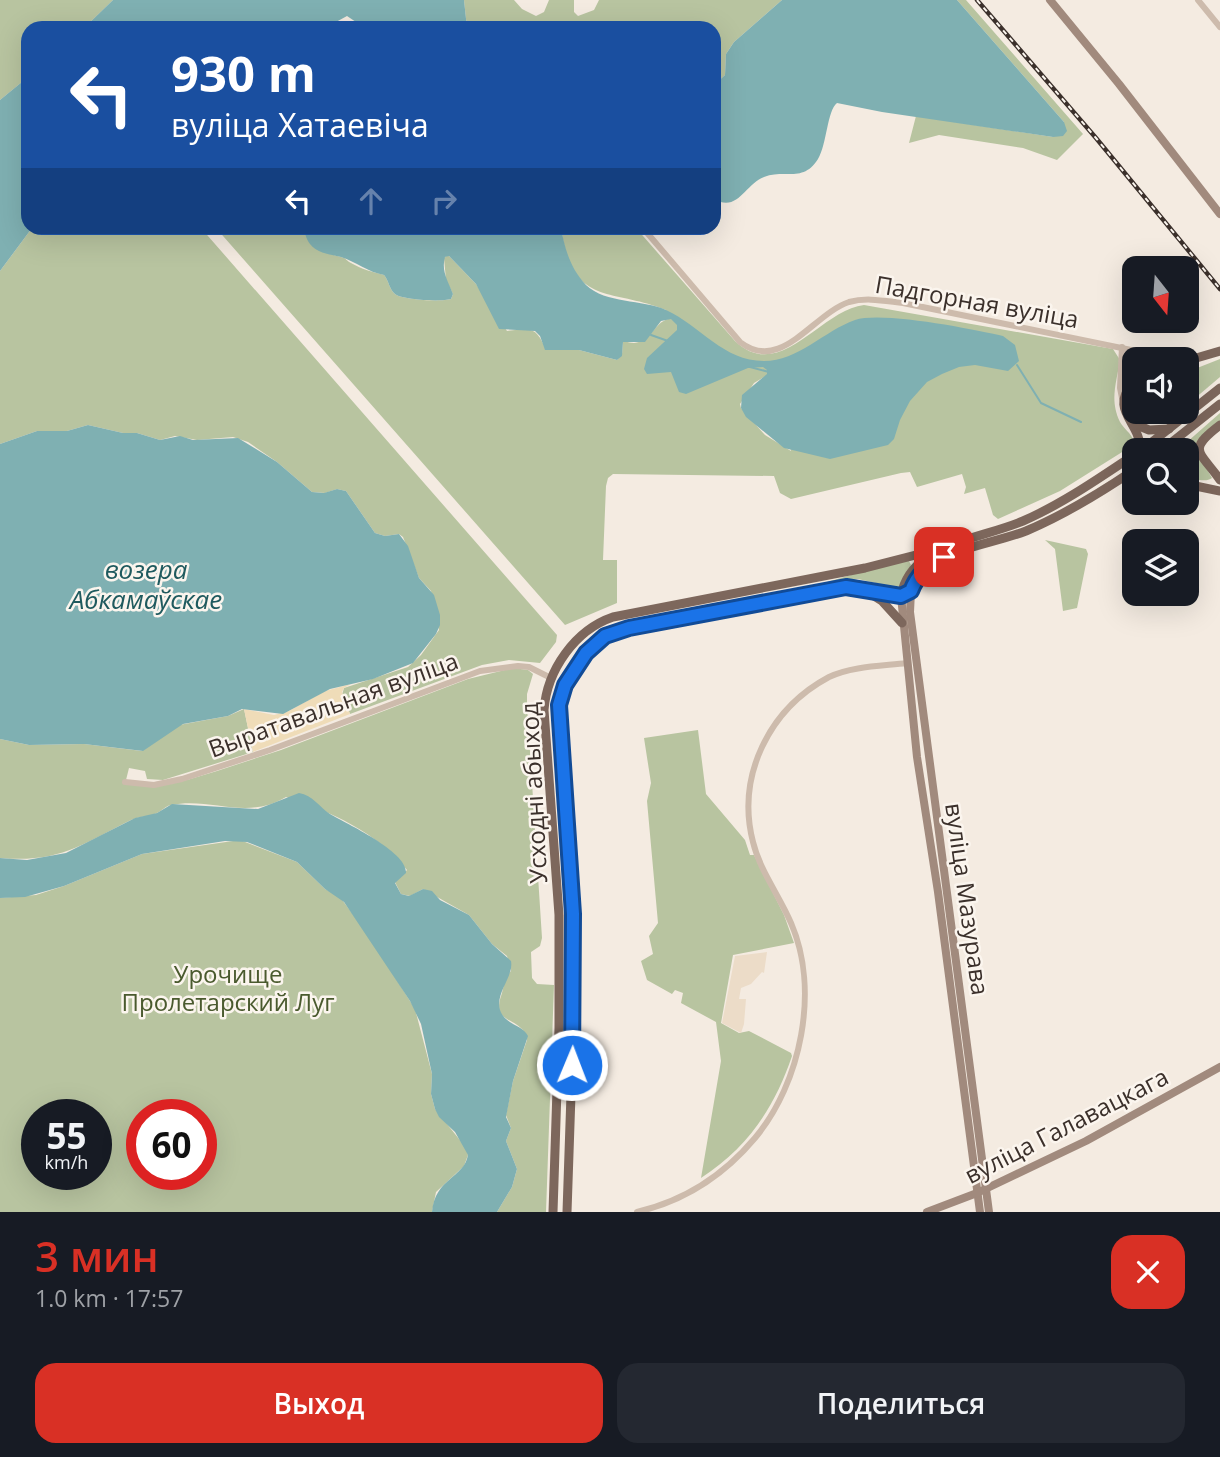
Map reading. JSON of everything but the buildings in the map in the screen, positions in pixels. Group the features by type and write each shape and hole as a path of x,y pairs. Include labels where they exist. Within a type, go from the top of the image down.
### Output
{"main road":[{"path":"1050,0 1220,214"},
{"path":"1199,357 1220,351"},
{"path":"1157,438 1220,388"},
{"path":"1178,437 1220,404"},
{"path":"1136,424 1149,430 1171,428"},
{"path":"1220,425 1199,442 1198,446 1200,454 1220,480"},
{"path":"901,596 906,580 916,566 947,547 1025,520 1092,484 1122,463"},
{"path":"901,596 911,591 919,576 939,560 1049,521 1122,478"},
{"path":"1199,487 1220,491"},
{"name":"Усходні абыход","path":"553,1212 559,1028 559,915 544,710 551,678 573,643 583,633 605,620 865,568 947,547"},
{"path":"793,583 796,597"},
{"path":"859,588 882,601 902,623"},
{"name":"Усходні абыход","path":"567,1212 573,938 572,881 559,715 565,685 594,644 615,632 796,597 859,588 901,596"},
{"name":"вуліца Мазурава","path":"911,591 910,612 989,1212"},
{"name":"вуліца Мазурава","path":"901,596 907,663 980,1212"},
{"path":"907,663 917,662"},
{"name":"вуліца Галавацкага","path":"927,1212 977,1193 1098,1135 1220,1068"}],"street":[{"path":"1199,0 1220,27"},
{"name":"Падгорная вуліца","path":"649,235 740,342 749,349 759,351 786,346 832,311 850,302 864,299 903,303 1126,347"},
{"path":"1122,346 1122,398"},
{"path":"637,1212 691,1192 718,1175 742,1154 775,1111 798,1054 803,990 796,939 786,912 758,859 749,822 750,779 760,751 778,721 791,706 830,677 859,669 907,663"},
{"name":"Выратавальная вуліца","path":"125,782 154,785 182,779 270,750 480,671 529,667 551,678"}],"green space":[{"path":"0,0 113,0 91,21 21,21 21,83 0,100"},
{"path":"464,0 514,0 522,9 536,16 544,12 549,0 574,0 574,12 578,16 594,10 599,0 782,0 734,42 726,54 725,75 721,79 721,21 466,21"},
{"path":"957,0 966,0 1083,134 1057,160 1023,148 939,135 909,143 916,116 1053,137 1064,122"},
{"path":"27,235 207,235 557,635 556,642 540,663 509,660 482,665 350,714 342,695 344,688 408,667 421,655 439,630 431,591 419,578 403,537 399,534 385,536 375,533 346,491 337,489 325,493 312,492 277,462 248,442 233,437 197,440 175,436 160,440 137,433 123,433 88,425 67,431 37,431 0,444 0,271"},
{"path":"222,235 306,235 317,248 345,258 363,269 384,275 395,294 413,299 451,299 453,294 446,280 444,258 448,255 476,284 507,331 532,330 539,336 546,350 579,350 617,360 622,354 623,342 634,343 645,339 659,324 668,319 666,310 611,295 584,283 574,271 563,235 642,235 735,341 752,352 768,354 784,350 848,310 864,305 1113,349 1120,360 1115,406 1120,422 1132,438 1122,438 1122,452 1060,491 998,519 993,515 985,488 964,494 966,487 962,474 917,487 910,472 901,473 791,499 780,493 774,476 613,474 608,478 606,486 603,560 617,560 617,603 565,625","holes":["776,370 791,451 765,435 740,404 754,383"]},
{"path":"1220,359 1220,377 1199,395 1199,367"},
{"path":"1220,413 1220,422 1199,440 1199,438 1192,438"},
{"path":"1199,456 1212,478 1199,479"},
{"path":"1045,540 1086,549 1088,554 1077,608 1063,611 1055,549"},
{"path":"902,560 909,561 911,565 898,588 858,579 810,587"},
{"path":"513,668 528,670 533,674 527,705 542,938 540,946 531,952 532,978 537,984 554,985 546,1212 497,1212 512,1187 517,1169 506,1141 511,1128 506,1115 513,1081 527,1040 523,1030 504,1017 499,1008 505,982 511,971 507,956 492,944 469,915 423,889 410,896 401,894 395,882 407,870 368,834 336,816 286,797 271,804 243,808 186,803 169,806 154,814 131,820 54,855 21,859 0,858 0,739 29,745 84,744 142,751 179,725 228,716 244,709 253,752 163,780 147,779 145,771 129,768 125,784 187,780 281,750 468,679"},
{"path":"698,730 706,794 745,840 750,855 754,855 784,915 794,943 733,955 721,1023 739,1033 749,1031 792,1056 777,1093 757,1126 732,1154 701,1178 721,1061 716,1022 681,1003 683,993 675,990 672,994 647,980 641,961 653,954 649,936 658,923 647,801 651,783 644,738"},
{"name":"Урочище Пролетарский Луг","path":"240,840 297,862 325,889 340,897 369,936 415,1009 432,1074 431,1094 435,1109 467,1149 464,1166 436,1192 432,1212 0,1212 0,898 36,895 142,854"}],"sand":[{"path":"351,684 342,692 350,714 253,752 244,709 274,715 289,711 325,691"}],"shaded area":[{"path":"767,952 764,973 751,984 741,988 739,999 746,999 741,1033 722,1023 735,956"}],"water":[{"path":"113,0 464,0 466,21 354,21 347,16 338,21 91,21"},
{"path":"782,0 957,0 1064,122 1067,131 1063,136 1053,137 837,103 831,113 821,153 812,166 800,173 764,177 735,200 722,202 721,79 725,75 726,54 734,42"},
{"path":"21,83 21,235 27,235 0,271 0,100"},
{"path":"563,235 572,265 580,279 594,291 666,310 724,349 749,359 776,360 800,351 855,320 885,318 928,322 1003,336 1015,345 1019,361 1008,371 975,365 959,367 942,374 927,382 910,401 894,439 888,445 830,459 784,448 746,417 741,408 742,395 767,374 763,367 748,368 686,394 679,392 671,372 647,374 644,369 647,358 677,330 677,325 671,319 661,321 645,342 623,342 622,356 617,360 579,350 545,350 535,331 499,329 476,284 449,256 445,257 444,267 453,294 451,299 405,298 393,292 384,275 317,250 306,236"},
{"name":"возера Абкамаўскае","path":"88,425 123,433 137,433 160,440 180,436 193,440 238,438 277,462 312,492 324,493 337,489 346,491 375,533 385,536 399,534 408,546 419,578 434,595 440,615 436,634 413,663 373,679 330,689 283,714 242,709 228,716 183,724 143,751 84,744 29,745 0,739 0,444 37,431 67,431"},
{"path":"299,793 375,839 397,856 406,873 395,883 401,894 409,896 423,889 432,891 440,900 469,915 492,944 511,961 510,973 500,997 500,1010 506,1019 528,1036 513,1081 506,1117 511,1128 506,1141 517,1169 512,1187 497,1212 432,1212 438,1192 461,1169 468,1155 455,1132 439,1117 435,1109 431,1094 432,1074 421,1024 410,1001 344,902 325,889 297,862 247,842 225,841 142,854 64,886 25,897 0,898 0,858 27,860 66,853 135,818 157,813 172,804 258,809"}],"waterway":[{"path":"651,335 668,341"},
{"path":"1017,365 1041,403 1081,422"},
{"path":"750,367 769,372"}],"railway":[{"path":"977,0 1096,138 1220,289"}],"route":[{"path":"572,1065 572,881 559,705 570,675 586,653 605,636 629,628 846,587 901,596 911,591 928,567 944,557"}]}
